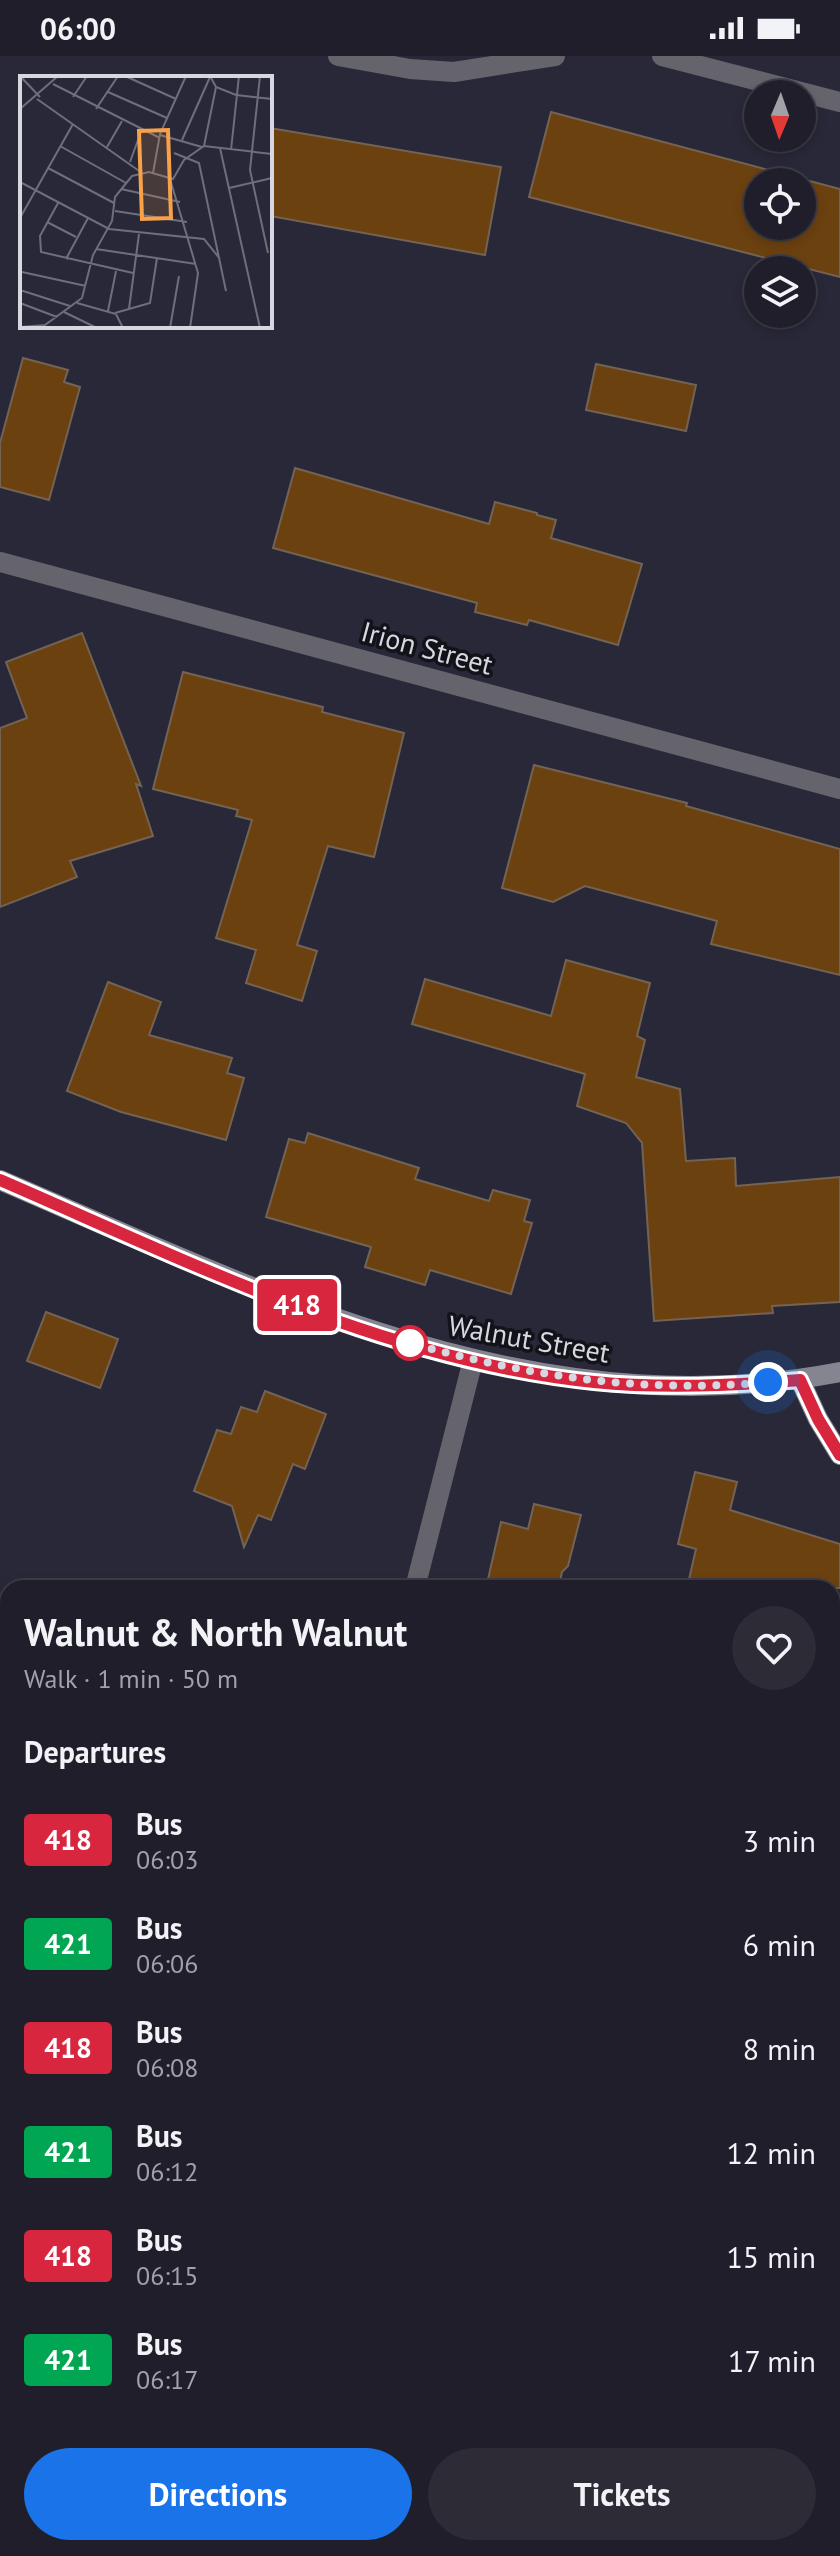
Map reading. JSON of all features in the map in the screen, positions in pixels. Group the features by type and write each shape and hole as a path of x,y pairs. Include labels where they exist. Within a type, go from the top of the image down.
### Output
{"main road":[{"name":"Walnut Street","path":"0,1180 292,1303 382,1335 473,1360 564,1378 624,1384 736,1385 800,1380 840,1372"},
{"path":"800,1380 818,1419 840,1455"}],"street":[{"path":"338,56 435,71 476,71 506,61 555,56"},
{"path":"662,56 840,102"},
{"name":"Irion Street","path":"0,562 840,789"},
{"path":"417,1580 473,1360"}],"building":[{"path":"551,112 761,168 744,168 744,240 816,240 816,183 840,189 840,277 816,271 816,256 758,256 529,197"},
{"path":"272,128 501,167 485,255 272,216"},
{"path":"23,358 68,370 64,382 80,387 49,500 0,487 0,443"},
{"path":"596,364 696,385 686,431 586,410"},
{"path":"295,468 489,524 495,502 537,513 556,520 551,538 642,564 618,645 529,620 527,625 475,612 477,603 273,548"},
{"path":"82,633 141,786 136,784 153,836 70,861 77,877 0,907 0,728 27,718 6,662"},
{"path":"183,672 323,707 322,712 404,733 374,857 328,846 297,945 317,951 302,1001 246,983 256,950 216,938 252,820 236,816 238,810 153,789"},
{"path":"534,765 687,803 686,806 840,849 840,975 711,944 717,921 585,886 553,902 502,888"},
{"path":"566,960 650,983 637,1036 645,1040 636,1077 680,1089 686,1161 735,1158 736,1186 840,1177 840,1302 772,1306 773,1313 654,1321 642,1143 626,1123 577,1106 585,1074 412,1024 425,979 551,1016"},
{"path":"108,982 161,1002 149,1035 232,1058 227,1073 244,1078 226,1140 121,1112 67,1091"},
{"path":"308,1133 419,1168 415,1179 489,1201 493,1190 530,1200 524,1221 532,1223 511,1294 430,1270 425,1285 365,1267 371,1247 266,1217 289,1139 305,1143"},
{"path":"46,1312 118,1339 100,1388 27,1361"},
{"path":"265,1391 326,1414 305,1469 293,1464 271,1520 258,1515 244,1547 232,1506 194,1491 217,1430 231,1434 241,1407 257,1412"},
{"path":"695,1472 737,1482 730,1510 840,1544 840,1580 689,1580 696,1549 678,1544"},
{"path":"534,1504 581,1515 568,1566 560,1580 488,1580 501,1522 528,1529"}],"bus line":[{"name":"418","path":"0,1180 278,1297 382,1335 473,1360 595,1382 691,1386 800,1380 818,1419 840,1455"}],"route":[{"path":"410,1343 407,1342 527,1372 595,1382 668,1386 768,1382"}]}
